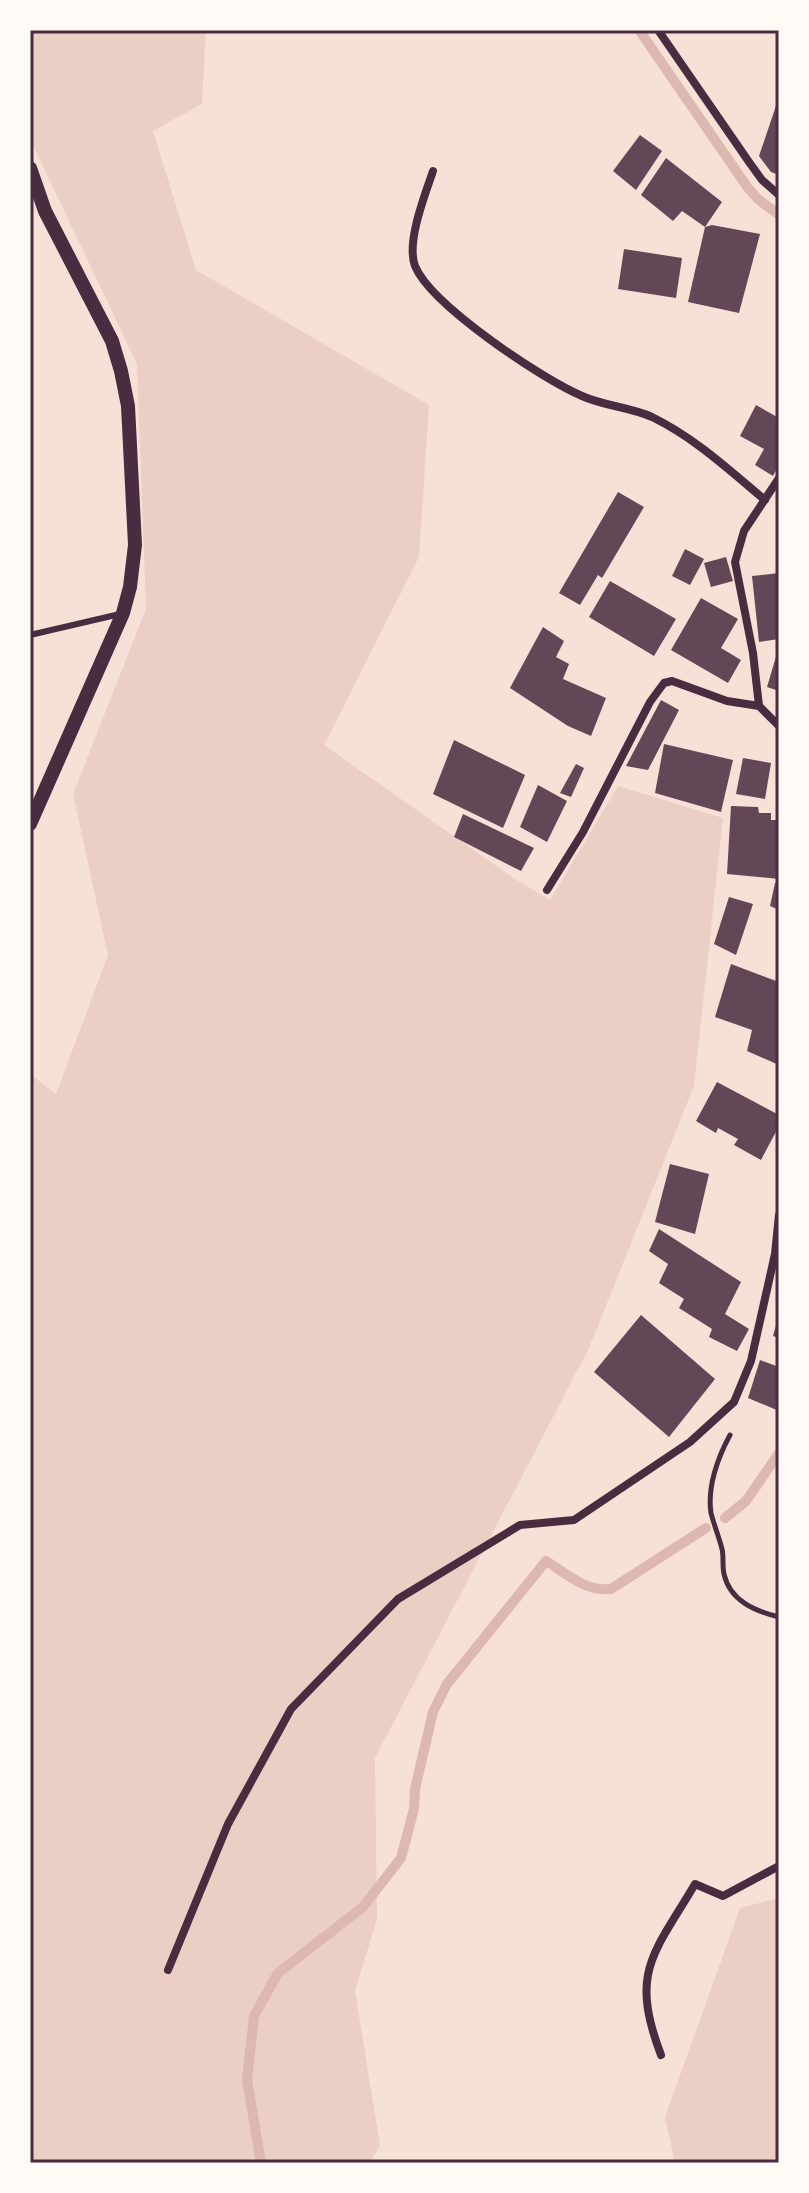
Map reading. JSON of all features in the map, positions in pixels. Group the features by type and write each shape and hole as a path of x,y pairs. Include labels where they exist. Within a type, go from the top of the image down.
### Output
{"street":[{"path":"658,30 762,180 779,195"},
{"path":"30,168 45,211 112,341 121,371 128,406 135,545 123,613 30,824"},
{"path":"433,171 414,232 414,264 425,283 473,327 514,357 585,398 649,416 694,440 765,500"},
{"path":"759,706 753,653 735,562 744,531 779,478"},
{"path":"547,890 583,832 650,702 664,683 672,681 727,701 759,706 779,726"},
{"path":"168,1970 228,1824 291,1709 398,1599 520,1525 574,1520 690,1442 734,1402 751,1361 775,1254 779,1215"},
{"path":"661,2055 649,2026 644,1992 649,1963 695,1884 723,1896 779,1866"}],"lane":[{"path":"30,635 123,613"}],"path":[{"path":"734,1402 740,1415 716,1464 711,1510 723,1553 724,1577 743,1603 779,1617"}],"shaded area":[{"path":"30,30 206,30 202,104 153,131 196,270 429,405 419,557 324,745 512,877 550,900 618,786 723,818 694,1086 589,1348 375,1758 377,1919 355,1991 380,2145 370,2163 30,2163 30,1074 56,1094 108,955 73,794 146,609 137,364 30,139"},
{"path":"779,1898 779,2163 675,2163 665,2117 740,1908"}],"building":[{"path":"779,97 779,175 771,172 759,156"},
{"path":"640,135 662,151 636,190 613,171"},
{"path":"666,158 722,202 705,227 682,211 673,221 641,195"},
{"path":"712,225 760,234 739,313 688,302 705,227"},
{"path":"624,249 682,258 676,298 618,289"},
{"path":"756,405 779,418 779,465 773,476 755,465 764,449 740,436"},
{"path":"618,492 644,507 602,578 598,575 580,605 559,593"},
{"path":"685,549 704,559 690,585 672,576"},
{"path":"726,557 733,581 711,587 704,563"},
{"path":"779,573 779,639 759,642 752,576"},
{"path":"610,581 676,619 654,656 589,617"},
{"path":"701,598 738,619 721,648 741,660 728,683 671,650"},
{"path":"543,627 564,641 556,657 569,664 563,679 606,698 591,736 568,726 510,688"},
{"path":"779,650 779,691 767,687"},
{"path":"661,700 679,710 648,770 626,766"},
{"path":"454,740 525,775 503,828 433,794"},
{"path":"664,744 733,760 721,812 655,793"},
{"path":"743,758 771,763 765,799 736,794"},
{"path":"576,764 584,768 571,797 560,793"},
{"path":"538,785 567,801 547,842 520,827"},
{"path":"731,806 758,807 759,813 771,813 771,820 779,820 779,879 727,874"},
{"path":"463,814 534,848 521,871 454,837"},
{"path":"775,883 779,884 779,910 770,906"},
{"path":"729,897 753,904 736,955 714,944"},
{"path":"731,964 779,982 779,1065 747,1051 752,1030 715,1017"},
{"path":"717,1082 779,1115 779,1126 761,1160 734,1145 738,1139 718,1128 716,1133 696,1121"},
{"path":"670,1164 709,1174 695,1234 655,1222"},
{"path":"659,1229 741,1282 725,1314 749,1329 737,1351 709,1337 712,1329 679,1308 684,1299 659,1283 668,1264 649,1251"},
{"path":"641,1315 715,1379 669,1437 594,1372"},
{"path":"779,1318 779,1338 773,1336"},
{"path":"760,1360 779,1367 779,1411 748,1398"}],"waterway":[{"path":"639,30 748,188 779,215"},
{"path":"725,1518 746,1501 779,1453"},
{"path":"261,2163 247,2079 254,2016 278,1973 363,1907 401,1858 433,1712 447,1684 546,1561 585,1585 611,1589 706,1528"}]}
